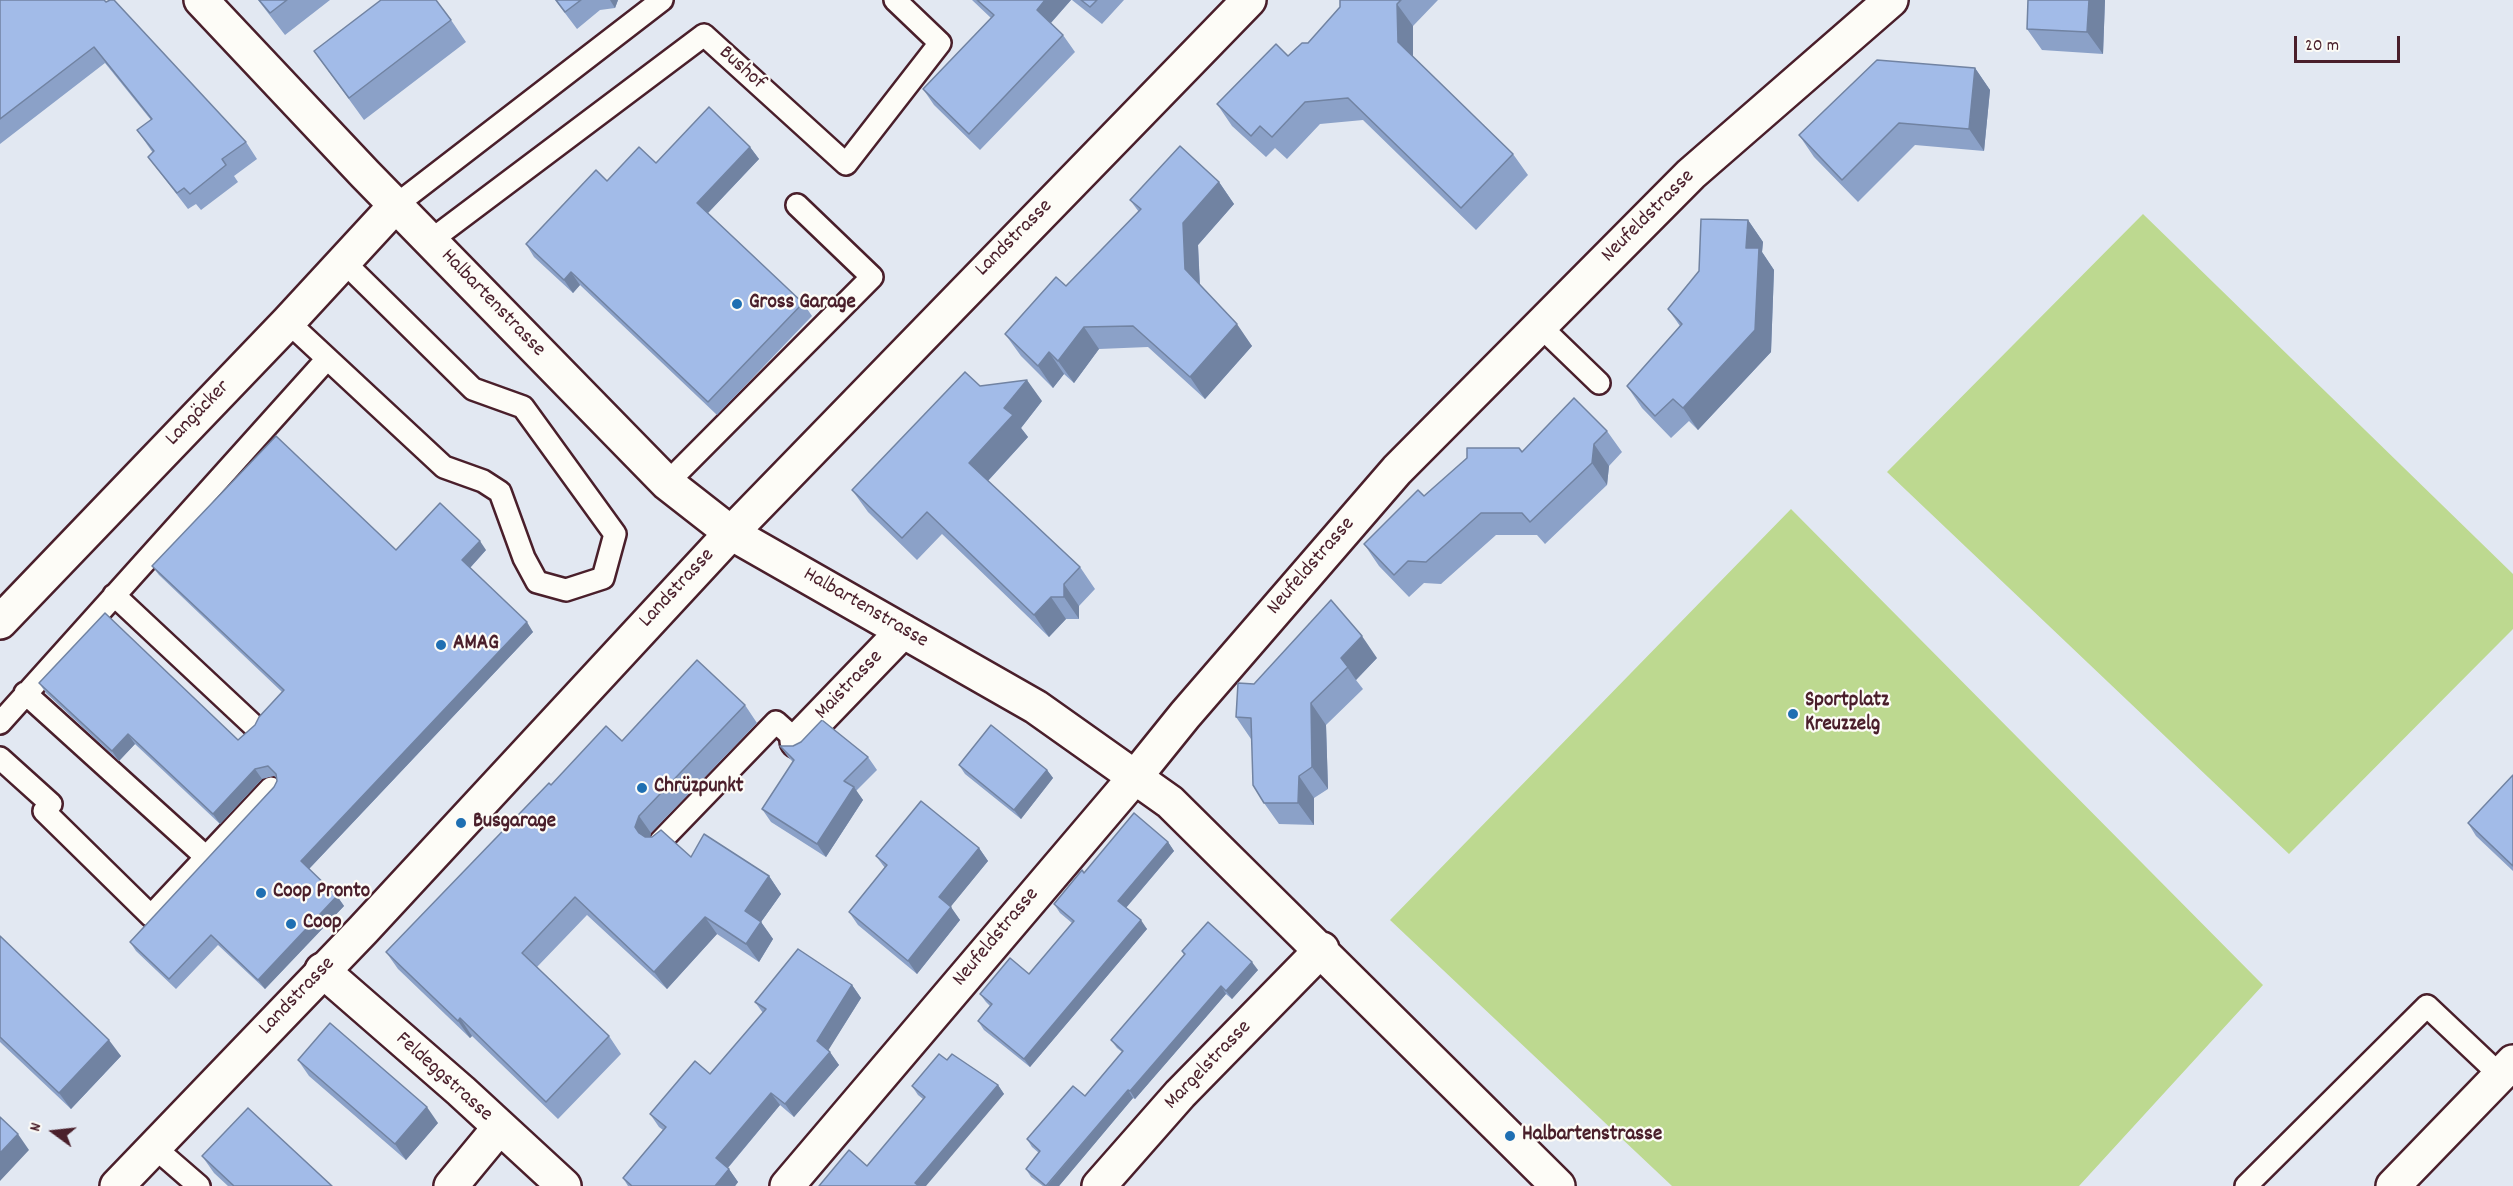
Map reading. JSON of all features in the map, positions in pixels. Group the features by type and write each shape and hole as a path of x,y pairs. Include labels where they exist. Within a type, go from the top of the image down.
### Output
{"street":[{"name":"Halbartenstrasse","path":"201,0 430,241 667,483 731,533 1036,707 1170,802 1322,949 1558,1186"},
{"name":"Landstrasse","path":"117,1186 322,970 363,930 731,533 1249,0"},
{"name":"Neufeldstrasse","path":"787,1186 1135,777 1185,715 1396,470 1691,174 1891,0"},
{"name":"Langäcker","path":"0,622 288,322 396,205"},
{"name":"Maistrasse","path":"797,741 903,631"},
{"name":"Margelstrasse","path":"1099,1186 1188,1102 1322,949"},
{"name":"Feldeggstrasse","path":"322,970 461,1091 564,1186"},
{"path":"2393,1186 2506,1068"},
{"path":"451,1186 499,1128"}],"lane":[{"path":"396,205 662,0"},
{"name":"Bushof","path":"430,241 704,35 846,164 940,43 895,0"},
{"path":"667,483 872,277 797,205"},
{"path":"288,322 444,467 483,481 500,492 524,558 537,582 566,590 603,578 615,534 523,407 473,389 344,262"},
{"path":"1540,326 1599,383"},
{"path":"0,723 327,360"},
{"path":"114,595 253,725"},
{"path":"25,693 206,857"},
{"path":"660,842 776,722 797,741"},
{"path":"0,758 51,804 44,811 151,916 271,788"},
{"path":"2246,1186 2427,1006 2506,1068"},
{"path":"154,1147 200,1186"}],"green space":[{"path":"2143,214 2513,574 2513,629 2289,854 1887,472"},
{"name":"Sportplatz Kreuzzelg","path":"1791,509 2263,985 2079,1186 1672,1186 1390,920"}],"building":[{"path":"0,0 104,0 106,2 114,0 246,142 222,159 226,165 190,194 184,188 177,193 148,157 154,151 137,130 152,119 94,47 0,119"},
{"path":"259,0 287,0 270,13"},
{"path":"381,0 436,0 451,20 349,98 314,51"},
{"path":"556,0 581,0 565,12"},
{"path":"977,0 1045,0 1037,10 1063,35 969,134 923,89 994,15"},
{"path":"1081,0 1097,0 1090,7"},
{"path":"1340,0 1401,0 1397,4 1398,42 1513,154 1461,208 1348,98 1305,102 1272,137 1260,126 1251,136 1217,104 1276,44 1288,56 1302,43 1308,43 1340,7"},
{"path":"2028,0 2089,0 2087,32 2027,29"},
{"path":"1877,60 1975,68 1969,129 1899,123 1842,180 1799,135"},
{"path":"709,107 750,147 697,203 803,303 708,402 571,272 564,280 526,244 596,170 607,181 639,147 656,163"},
{"path":"1180,146 1219,182 1183,223 1185,269 1237,324 1190,377 1133,326 1084,327 1058,361 1049,352 1038,366 1005,334 1056,277 1066,286 1141,209 1130,200"},
{"path":"1701,219 1748,220 1746,248 1759,248 1755,330 1683,408 1673,399 1655,416 1627,386 1682,324 1668,309 1699,271"},
{"path":"965,372 980,386 1027,380 1004,408 1013,415 969,463 1080,567 1064,584 1064,597 1051,597 1034,615 927,512 902,538 852,490"},
{"path":"1574,398 1607,431 1594,444 1592,463 1530,522 1522,513 1481,513 1426,562 1408,561 1394,575 1364,544 1418,490 1424,496 1467,458 1467,448 1519,448 1522,452"},
{"path":"276,436 396,550 440,503 480,541 462,560 527,622 301,861 337,896 258,980 211,935 169,979 130,942 274,787 277,781 276,774 268,766 255,769 213,814 128,734 112,751 39,683 105,613 238,740 255,725 259,717 284,690 152,566"},
{"path":"1331,600 1362,636 1341,658 1348,667 1311,703 1312,767 1299,776 1298,803 1264,803 1253,785 1251,718 1236,717 1238,683 1254,684"},
{"path":"697,660 745,705 639,816 635,827 645,837 652,837 661,830 691,857 704,834 769,876 745,911 761,922 746,944 705,917 654,972 575,897 522,953 609,1036 546,1102 460,1018 458,1021 386,952 606,726 622,741"},
{"path":"822,720 868,757 844,781 854,787 817,844 762,809 794,760 780,746 793,746 801,742"},
{"path":"991,725 1047,770 1014,810 959,765"},
{"path":"2513,775 2513,866 2468,823"},
{"path":"921,801 979,848 939,897 951,907 908,961 849,912 887,865 876,856"},
{"path":"1134,813 1168,842 1118,901 1141,920 1024,1059 978,1021 992,1004 980,994 1010,958 1029,974 1074,921 1054,904 1082,870 1084,873"},
{"path":"1208,922 1252,962 1226,991 1221,986 1046,1186 1026,1169 1040,1151 1027,1139 1073,1086 1085,1096 1123,1051 1111,1040 1185,954 1182,951"},
{"path":"0,936 109,1040 59,1093 0,1037"},
{"path":"798,949 852,985 817,1041 830,1052 785,1104 771,1093 716,1158 729,1169 715,1186 632,1186 623,1178 666,1127 650,1114 695,1061 710,1074 766,1009 755,1002"},
{"path":"330,1023 427,1107 395,1144 298,1060"},
{"path":"939,1054 947,1060 952,1054 998,1085 915,1183 919,1186 819,1186 849,1150 867,1166 925,1097 912,1086"},
{"path":"248,1108 332,1186 234,1186 202,1156"},
{"path":"0,1117 18,1134 0,1153"}],"place":[{"name":"Gross Garage","path":"737,304"},
{"name":"AMAG","path":"441,645"},
{"name":"Sportplatz Kreuzzelg","path":"1793,714"},
{"name":"Chrüzpunkt","path":"642,788"},
{"name":"Busgarage","path":"461,823"},
{"name":"Coop Pronto","path":"261,893"},
{"name":"Coop","path":"291,924"},
{"name":"Halbartenstrasse","path":"1510,1136"}]}
